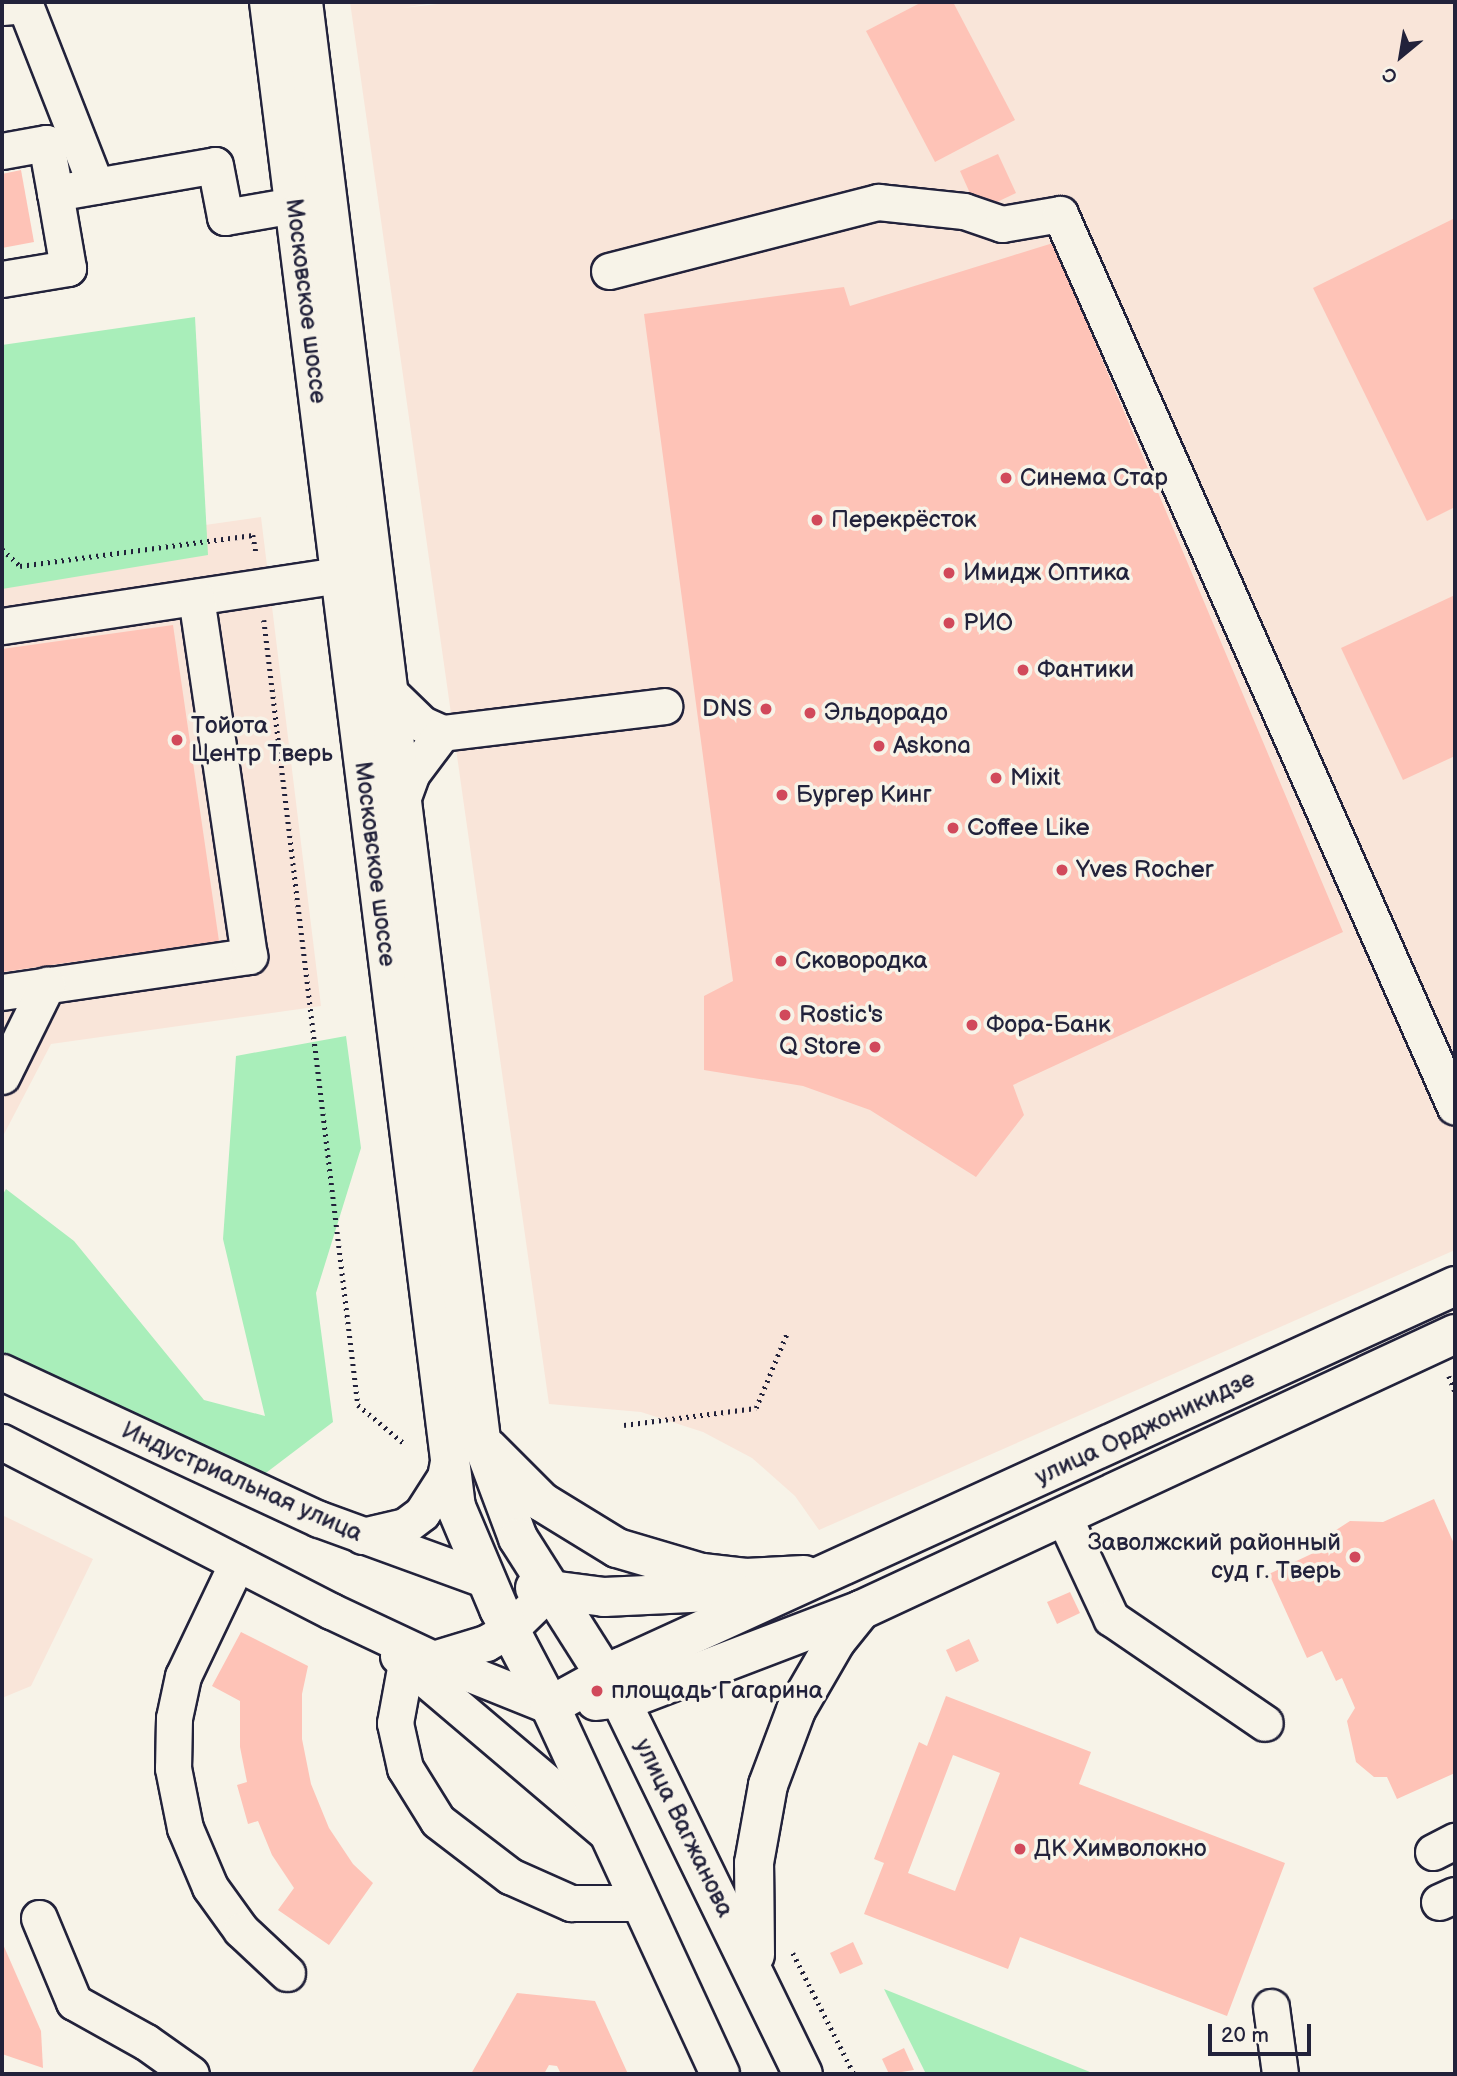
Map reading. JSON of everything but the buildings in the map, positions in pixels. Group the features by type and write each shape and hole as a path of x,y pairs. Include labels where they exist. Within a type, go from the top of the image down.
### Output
{"main road":[{"name":"Московское шоссе","path":"269,2 311,202 388,691 402,800 465,1448 456,1507 510,1629 550,1706"},
{"name":"Московское шоссе","path":"303,2 311,202 339,575 465,1448"},
{"name":"улица Орджоникидзе","path":"834,1570 1446,1291"},
{"name":"улица Орджоникидзе","path":"613,1687 861,1610 1455,1334"},
{"path":"465,1448 578,1528 638,1556 702,1573 746,1578 834,1570"},
{"name":"улица Вагжанова","path":"465,1448 518,1538 613,1687 757,1971 803,2074"},
{"path":"487,1580 516,1588 551,1589 604,1597 662,1597 720,1593 834,1570"},
{"path":"720,2074 550,1706 613,1687 834,1570"},
{"path":"757,1971 754,1863 768,1784 796,1710 829,1653 861,1610"}],"street":[{"path":"2,7 25,5 96,186"},
{"path":"2,151 46,143 68,268 2,279"},
{"path":"55,193 215,165 225,218 311,202"},
{"path":"609,271 878,202 964,211 1002,224 1060,214 1455,1107"},
{"path":"2,625 339,575"},
{"path":"2,992 249,956 196,597"},
{"path":"388,691 422,724 442,733 664,706"},
{"path":"402,800 412,773 442,733"},
{"path":"2,1076 47,985"},
{"path":"1446,1291 1455,1334"},
{"name":"Индустриальная улица","path":"2,1372 362,1536 487,1580"},
{"path":"362,1536 405,1526 422,1513 465,1448"},
{"path":"4,1450 360,1625 419,1661 610,1836"},
{"path":"1063,1515 1111,1618 1265,1723"},
{"path":"237,1563 183,1676 174,1718 173,1768 185,1828 210,1887 241,1930 287,1973"},
{"path":"419,1661 486,1643 510,1629 551,1589"},
{"path":"419,1661 550,1706"},
{"path":"419,1661 395,1723 405,1768 438,1821 510,1876 571,1903 641,1903"},
{"path":"40,1918 75,2001 146,2042 191,2074"},
{"path":"1272,2007 1280,2074"}],"path":[{"path":"624,1425 756,1408 787,1333"},
{"path":"1446,1371 1455,1392"},
{"path":"358,1405 406,1445"},
{"path":"788,1944 854,2074"}],"shaded area":[{"path":"350,2 440,2 402,8 456,2 1455,2 1455,1250 819,1530 795,1496 752,1458 703,1432 641,1412 549,1404"},
{"path":"261,517 321,1006 51,1044 2,1138 2,554"},
{"path":"2,1515 93,1559 31,1686 2,1698"}],"green space":[{"path":"195,317 208,555 2,589 2,345"},
{"path":"346,1036 361,1148 316,1293 333,1422 237,1495 2,1376 2,1196 6,1189 74,1241 204,1400 265,1416 223,1239 236,1056"},
{"path":"884,1989 1095,2074 926,2074"}],"place":[{"name":"Синема Стар","path":"1006,478"},
{"name":"Перекрёсток","path":"817,520"},
{"name":"Имидж Оптика","path":"949,573"},
{"name":"РИО","path":"949,623"},
{"name":"Фантики","path":"1023,670"},
{"name":"DNS","path":"766,709"},
{"name":"Эльдорадо","path":"810,713"},
{"name":"Тойота Центр Тверь","path":"177,740"},
{"name":"Askona","path":"879,746"},
{"name":"Mixit","path":"996,778"},
{"name":"Бургер Кинг","path":"782,795"},
{"name":"Coffee Like","path":"953,828"},
{"name":"Yves Rocher","path":"1062,870"},
{"name":"Сковородка","path":"781,961"},
{"name":"Rostic's","path":"785,1015"},
{"name":"Фора-Банк","path":"972,1025"},
{"name":"Q Store","path":"875,1047"},
{"name":"Заволжский районный суд г. Тверь","path":"1355,1557"},
{"name":"площадь Гагарина","path":"597,1691"},
{"name":"ДК Химволокно","path":"1020,1849"}]}
